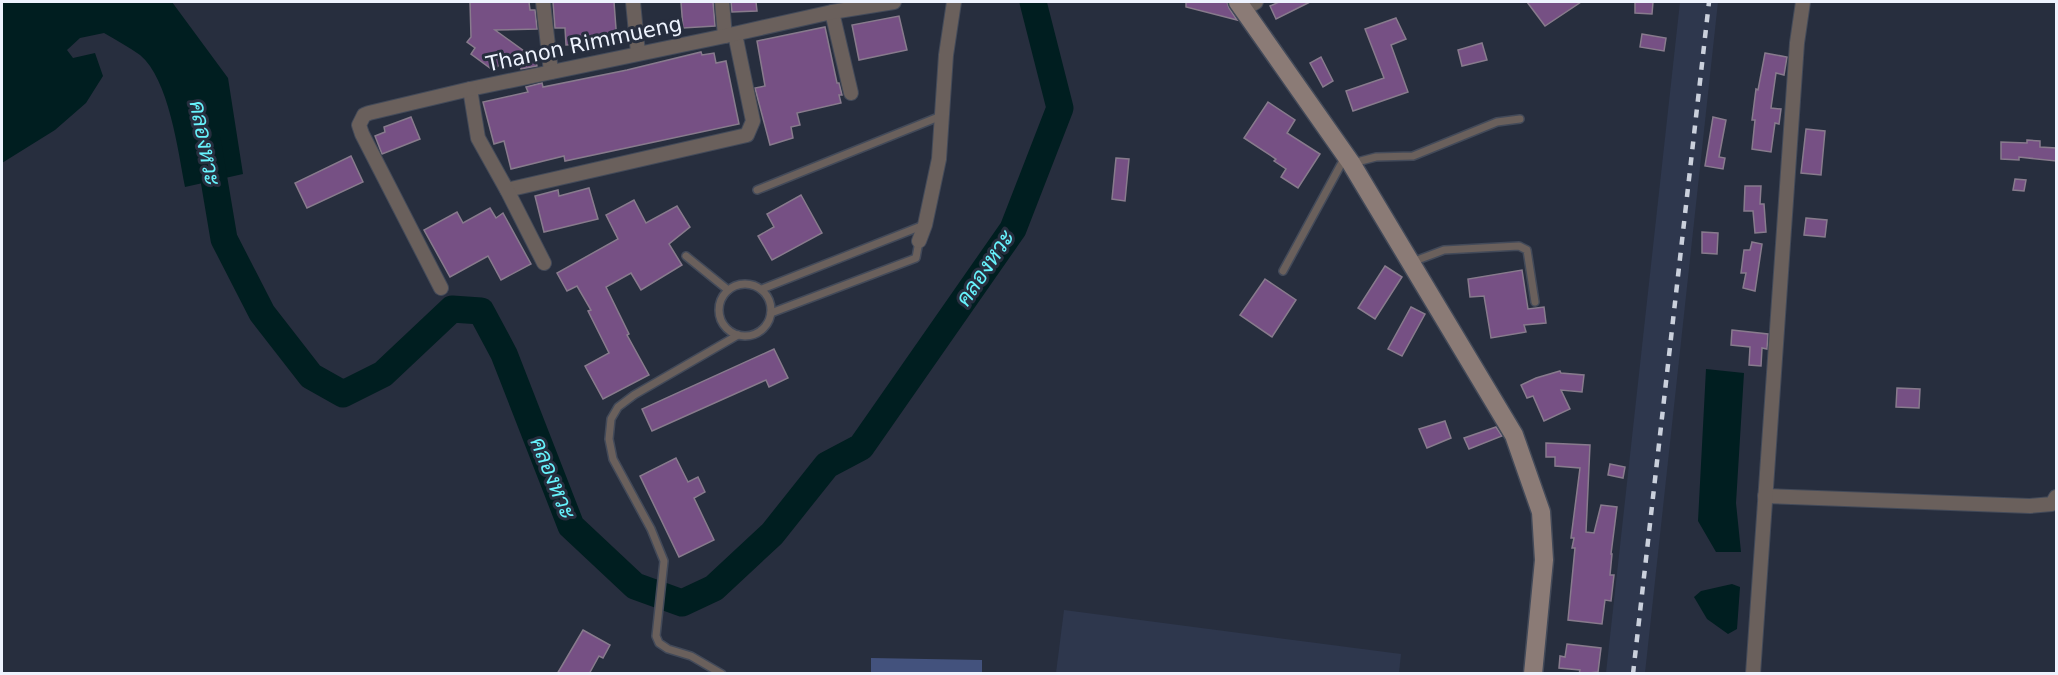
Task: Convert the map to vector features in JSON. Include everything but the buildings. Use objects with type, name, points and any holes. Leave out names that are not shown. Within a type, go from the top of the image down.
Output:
[{"type":"street","points":[[543,2],[551,72]]},
{"type":"street","points":[[633,2],[638,53]]},
{"type":"street","points":[[507,190],[747,135],[753,121],[723,2]]},
{"type":"street","name":"Thanon Rimmueng","points":[[544,263],[478,138],[470,89],[832,12],[894,2]]},
{"type":"street","points":[[919,241],[926,225],[939,159],[946,55],[954,2]]},
{"type":"street","points":[[1753,674],[1797,43],[1803,2]]},
{"type":"street","points":[[1246,4],[1348,160],[1514,435],[1541,512],[1544,560],[1533,674]]},
{"type":"street","points":[[832,12],[851,93]]},
{"type":"street","points":[[441,288],[359,124],[364,115],[369,113],[470,89]]},
{"type":"street","points":[[1765,496],[2030,506],[2052,504],[2056,497]]},
{"type":"lane","points":[[757,190],[943,116]]},
{"type":"lane","points":[[1283,271],[1348,160],[1413,156],[1497,122],[1520,119]]},
{"type":"lane","points":[[762,290],[926,225]]},
{"type":"lane","points":[[771,314],[916,258],[919,241]]},
{"type":"lane","points":[[1411,262],[1444,250],[1519,246],[1527,250],[1535,303]]},
{"type":"lane","points":[[686,256],[728,290]]},
{"type":"lane","points":[[722,674],[691,656],[668,649],[659,643],[656,636],[664,561],[651,529],[613,459],[609,439],[611,419],[618,407],[634,395],[738,335],[756,334],[769,322],[771,305],[762,290],[745,283],[728,290],[723,296],[719,311],[724,326],[738,335]]},
{"type":"shaded area","points":[[1680,2],[1718,2],[1645,673],[1606,673]]},
{"type":"shaded area","points":[[1064,610],[1401,654],[1399,673],[1056,673]]},
{"type":"shaded area","points":[[871,658],[982,660],[982,673],[871,673]]},
{"type":"water","points":[[2,2],[172,2],[228,78],[243,174],[185,187],[171,116],[158,81],[150,66],[140,55],[104,33],[80,38],[67,50],[73,58],[95,53],[103,76],[86,103],[55,130],[2,163]]},
{"type":"water","points":[[1706,369],[1744,373],[1736,503],[1741,552],[1716,552],[1698,521]]},
{"type":"water","points":[[1732,584],[1740,587],[1737,629],[1728,634],[1707,619],[1694,597],[1701,591]]},
{"type":"waterway","name":"คลองหวะ","points":[[208,144],[224,239],[262,313],[311,376],[343,394],[383,374],[452,309],[481,311],[504,354],[571,526],[635,586],[682,603],[714,588],[772,534],[827,465],[861,447],[1013,229],[1060,108],[1033,2]]},
{"type":"railway","points":[[1633,674],[1709,2]]}]
